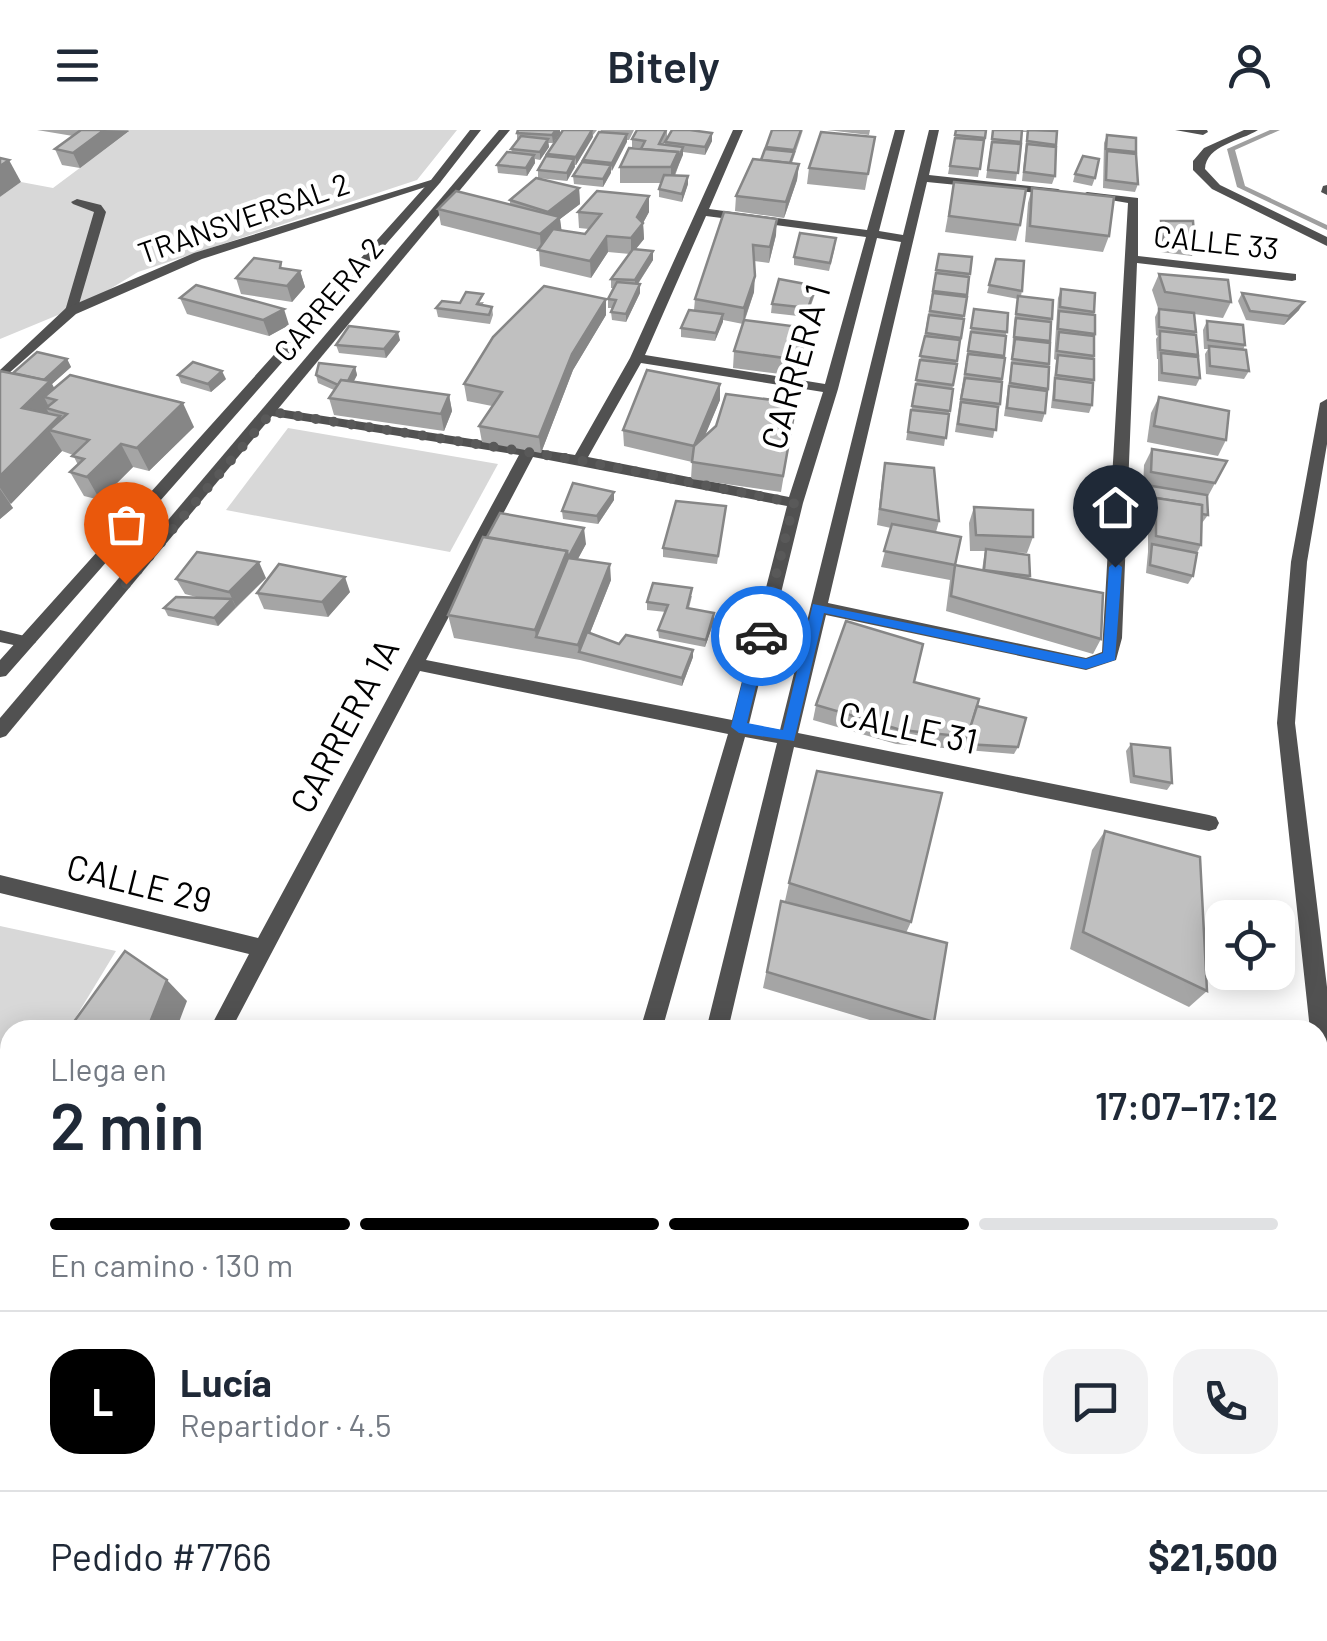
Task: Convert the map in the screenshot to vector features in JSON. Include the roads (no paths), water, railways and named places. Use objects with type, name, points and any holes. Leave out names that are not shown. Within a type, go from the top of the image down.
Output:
[{"type":"street","name":"CARRERA 2","points":[[0,671],[435,182],[476,130]]},
{"type":"street","name":"CARRERA 2","points":[[0,731],[272,412],[505,130]]},
{"type":"street","points":[[578,460],[637,358],[738,130]]},
{"type":"street","name":"CARRERA 1","points":[[653,1020],[739,727],[794,503],[832,389],[900,130]]},
{"type":"street","points":[[718,1020],[926,178],[934,130]]},
{"type":"street","points":[[1180,130],[1203,132]]},
{"type":"street","points":[[1254,130],[1208,150],[1198,161],[1199,170],[1216,187],[1327,242]]},
{"type":"street","points":[[818,607],[1086,664],[1110,656],[1134,259],[1134,200],[926,178]]},
{"type":"street","name":"TRANSVERSAL 2","points":[[70,311],[198,256],[435,182]]},
{"type":"street","points":[[0,376],[70,311],[100,212],[97,207],[77,202]]},
{"type":"street","points":[[704,212],[909,239]]},
{"type":"street","name":"CALLE 33","points":[[1134,259],[1292,277]]},
{"type":"street","points":[[637,358],[832,389]]},
{"type":"street","points":[[1320,1020],[1286,723],[1299,562],[1327,403]]},
{"type":"street","points":[[272,412],[578,460],[794,503]]},
{"type":"street","name":"CARRERA 1A","points":[[225,1020],[528,453]]},
{"type":"street","points":[[0,636],[27,642]]},
{"type":"street","name":"CALLE 31","points":[[416,664],[1210,823]]},
{"type":"street","name":"CALLE 29","points":[[0,884],[262,948]]},
{"type":"waterway","points":[[1276,130],[1231,149],[1241,187],[1327,228]]}]
